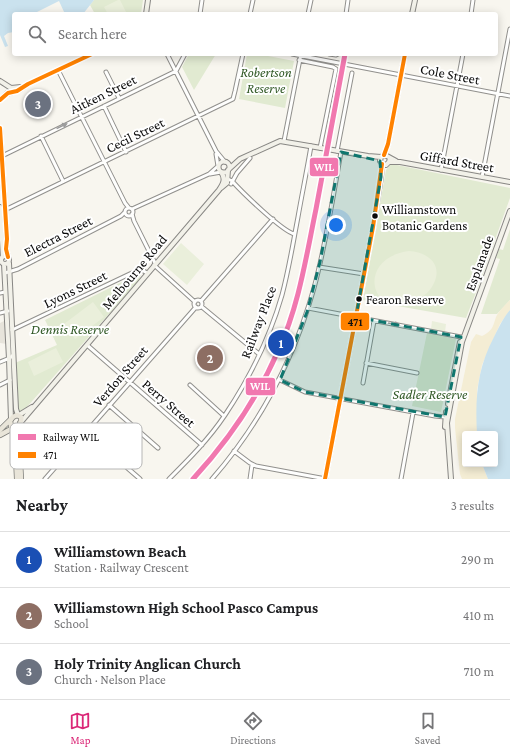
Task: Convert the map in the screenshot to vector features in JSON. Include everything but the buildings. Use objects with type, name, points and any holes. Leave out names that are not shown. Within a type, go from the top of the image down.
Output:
[{"type":"main road","points":[[0,430],[14,416],[19,415],[21,417],[20,422]]},
{"type":"main road","points":[[0,435],[10,430]]},
{"type":"main road","points":[[17,469],[17,479]]},
{"type":"main road","points":[[20,469],[21,479]]},
{"type":"street","points":[[146,12],[148,0]]},
{"type":"street","points":[[200,12],[202,0]]},
{"type":"street","points":[[250,12],[253,0]]},
{"type":"street","points":[[308,12],[311,0]]},
{"type":"street","points":[[346,12],[348,0]]},
{"type":"street","points":[[412,12],[415,0]]},
{"type":"street","points":[[471,12],[473,0]]},
{"type":"street","points":[[482,177],[510,29]]},
{"type":"street","points":[[0,81],[11,88],[15,88],[28,84],[88,56]]},
{"type":"street","points":[[168,56],[216,151],[228,165],[229,182]]},
{"type":"street","points":[[176,71],[184,56]]},
{"type":"street","name":"Cecil Street","points":[[2,208],[9,208],[221,106],[234,97],[243,56]]},
{"type":"street","points":[[218,166],[221,163],[240,159],[272,143],[284,141],[300,56]]},
{"type":"street","name":"Cole Street","points":[[305,56],[510,96]]},
{"type":"street","points":[[234,451],[252,464],[326,479],[405,56]]},
{"type":"street","points":[[441,170],[463,56]]},
{"type":"street","points":[[299,60],[334,67],[336,69],[320,148]]},
{"type":"street","points":[[58,70],[155,264],[195,302],[196,307],[198,308],[202,306]]},
{"type":"street","name":"Aitken Street","points":[[2,156],[176,71]]},
{"type":"street","points":[[106,72],[119,98]]},
{"type":"street","points":[[212,479],[262,411],[280,380],[300,333],[319,267],[352,73]]},
{"type":"street","points":[[1,99],[7,94],[19,90],[28,84]]},
{"type":"street","points":[[7,85],[7,94]]},
{"type":"street","points":[[104,106],[126,152]]},
{"type":"street","points":[[0,128],[2,156],[3,260],[7,272],[11,311],[16,409],[19,415]]},
{"type":"street","points":[[41,136],[63,181]]},
{"type":"street","name":"Giffard Street","points":[[284,141],[510,182]]},
{"type":"street","name":"Railway Place","points":[[169,479],[202,445],[224,416],[238,394],[259,354],[273,322],[281,296],[311,146]]},
{"type":"street","points":[[216,151],[218,166],[229,182],[290,233],[294,234]]},
{"type":"street","name":"Melbourne Road","points":[[20,422],[219,190],[237,174],[250,158]]},
{"type":"street","points":[[221,172],[226,172],[240,159]]},
{"type":"street","name":"Electra Street","points":[[209,174],[218,166]]},
{"type":"street","name":"Electra Street","points":[[7,272],[18,269],[138,207],[209,174],[221,172]]},
{"type":"street","name":"Esplanade","points":[[451,479],[446,418],[462,337],[488,272],[510,210]]},
{"type":"street","points":[[195,302],[198,300],[201,301],[273,219]]},
{"type":"street","points":[[3,260],[10,260],[5,292],[12,413],[11,419]]},
{"type":"street","points":[[319,267],[364,274]]},
{"type":"street","name":"Lyons Street","points":[[12,330],[136,271],[142,270],[147,273]]},
{"type":"street","points":[[0,293],[5,292]]},
{"type":"street","points":[[201,301],[202,306],[259,354]]},
{"type":"street","name":"Verdon Street","points":[[94,423],[196,307]]},
{"type":"street","points":[[308,308],[462,337]]},
{"type":"street","points":[[0,313],[11,311]]},
{"type":"street","points":[[363,383],[374,321]]},
{"type":"street","name":"Perry Street","points":[[87,345],[202,445]]},
{"type":"street","points":[[0,362],[9,359],[13,355]]},
{"type":"street","points":[[366,363],[417,373]]},
{"type":"street","points":[[0,385],[10,380]]},
{"type":"street","points":[[280,380],[303,391],[413,413],[446,418]]},
{"type":"street","points":[[190,385],[224,416]]},
{"type":"street","name":"Melbourne Road","points":[[19,415],[35,404]]},
{"type":"street","points":[[109,405],[130,423]]},
{"type":"street","points":[[401,479],[413,413]]},
{"type":"street","points":[[142,434],[158,448]]},
{"type":"street","points":[[250,479],[252,464]]},
{"type":"street","name":"Verdon Street","points":[[45,479],[54,469]]},
{"type":"street","points":[[129,469],[140,479]]},
{"type":"highlighted area","points":[[341,152],[380,161],[381,177],[356,317],[461,337],[445,417],[305,392],[280,380],[307,312],[320,262]]},
{"type":"green space","points":[[94,0],[143,0],[141,12],[94,12],[90,5]]},
{"type":"green space","points":[[120,0],[126,12],[107,12],[104,7]]},
{"type":"green space","points":[[188,56],[215,56],[194,90],[182,67]]},
{"type":"green space","name":"Robertson Reserve","points":[[247,56],[268,56],[294,61],[285,108],[239,99]]},
{"type":"green space","points":[[390,165],[397,165],[510,188],[510,198],[466,318],[363,300],[386,170]]},
{"type":"green space","points":[[510,229],[510,300],[497,314],[481,314],[500,259],[496,258],[499,249],[503,250]]},
{"type":"green space","points":[[181,243],[204,264],[187,285],[163,264]]},
{"type":"green space","points":[[409,251],[422,254],[432,261],[437,271],[436,278],[427,293],[415,301],[400,305],[387,303],[379,296],[375,286],[375,275],[381,265],[392,256]]},
{"type":"green space","name":"Dennis Reserve","points":[[140,273],[139,280],[26,408],[19,412],[15,363],[57,345],[45,320]]},
{"type":"green space","points":[[93,302],[104,317],[75,339],[64,324]]},
{"type":"green space","points":[[432,321],[446,324],[445,332],[431,329]]},
{"type":"green space","name":"Sadler Reserve","points":[[427,333],[456,339],[441,412],[412,406]]},
{"type":"green space","points":[[56,348],[63,362],[34,376],[28,362]]},
{"type":"sand","points":[[510,300],[510,310],[500,324],[482,365],[477,390],[477,431],[462,431],[462,467],[483,467],[488,479],[462,479],[460,474],[455,419],[471,342],[476,334],[482,336],[490,331],[499,312]]},
{"type":"shaded area","points":[[6,320],[7,344],[0,343],[0,323]]},
{"type":"water","points":[[0,0],[94,0],[85,12],[64,12],[59,1],[37,12],[12,12],[12,32],[4,36],[8,46],[5,47],[0,35]]},
{"type":"water","points":[[510,310],[510,479],[488,479],[483,467],[498,467],[498,431],[477,431],[476,408],[478,384],[488,349],[505,316]]},
{"type":"rail line","name":"WIL","points":[[193,479],[206,465],[241,419],[270,369],[285,334],[297,299],[305,263],[345,56]]},
{"type":"transit line","name":"471","points":[[0,100],[8,93],[17,91],[28,84],[88,56]]},
{"type":"transit line","name":"471","points":[[384,155],[388,144],[405,56]]},
{"type":"transit line","name":"471","points":[[0,128],[7,239],[6,249],[8,257]]},
{"type":"transit line","name":"471","points":[[325,479],[373,227],[382,164]]},
{"type":"place","name":"Holy Trinity Anglican Church","points":[[38,104]]},
{"type":"place","name":"Williamstown Botanic Gardens","points":[[375,216]]},
{"type":"place","name":"Fearon Reserve","points":[[359,299]]},
{"type":"place","name":"Williamstown Beach","points":[[281,343]]},
{"type":"place","name":"Williamstown High School Pasco Campus","points":[[210,358]]}]
